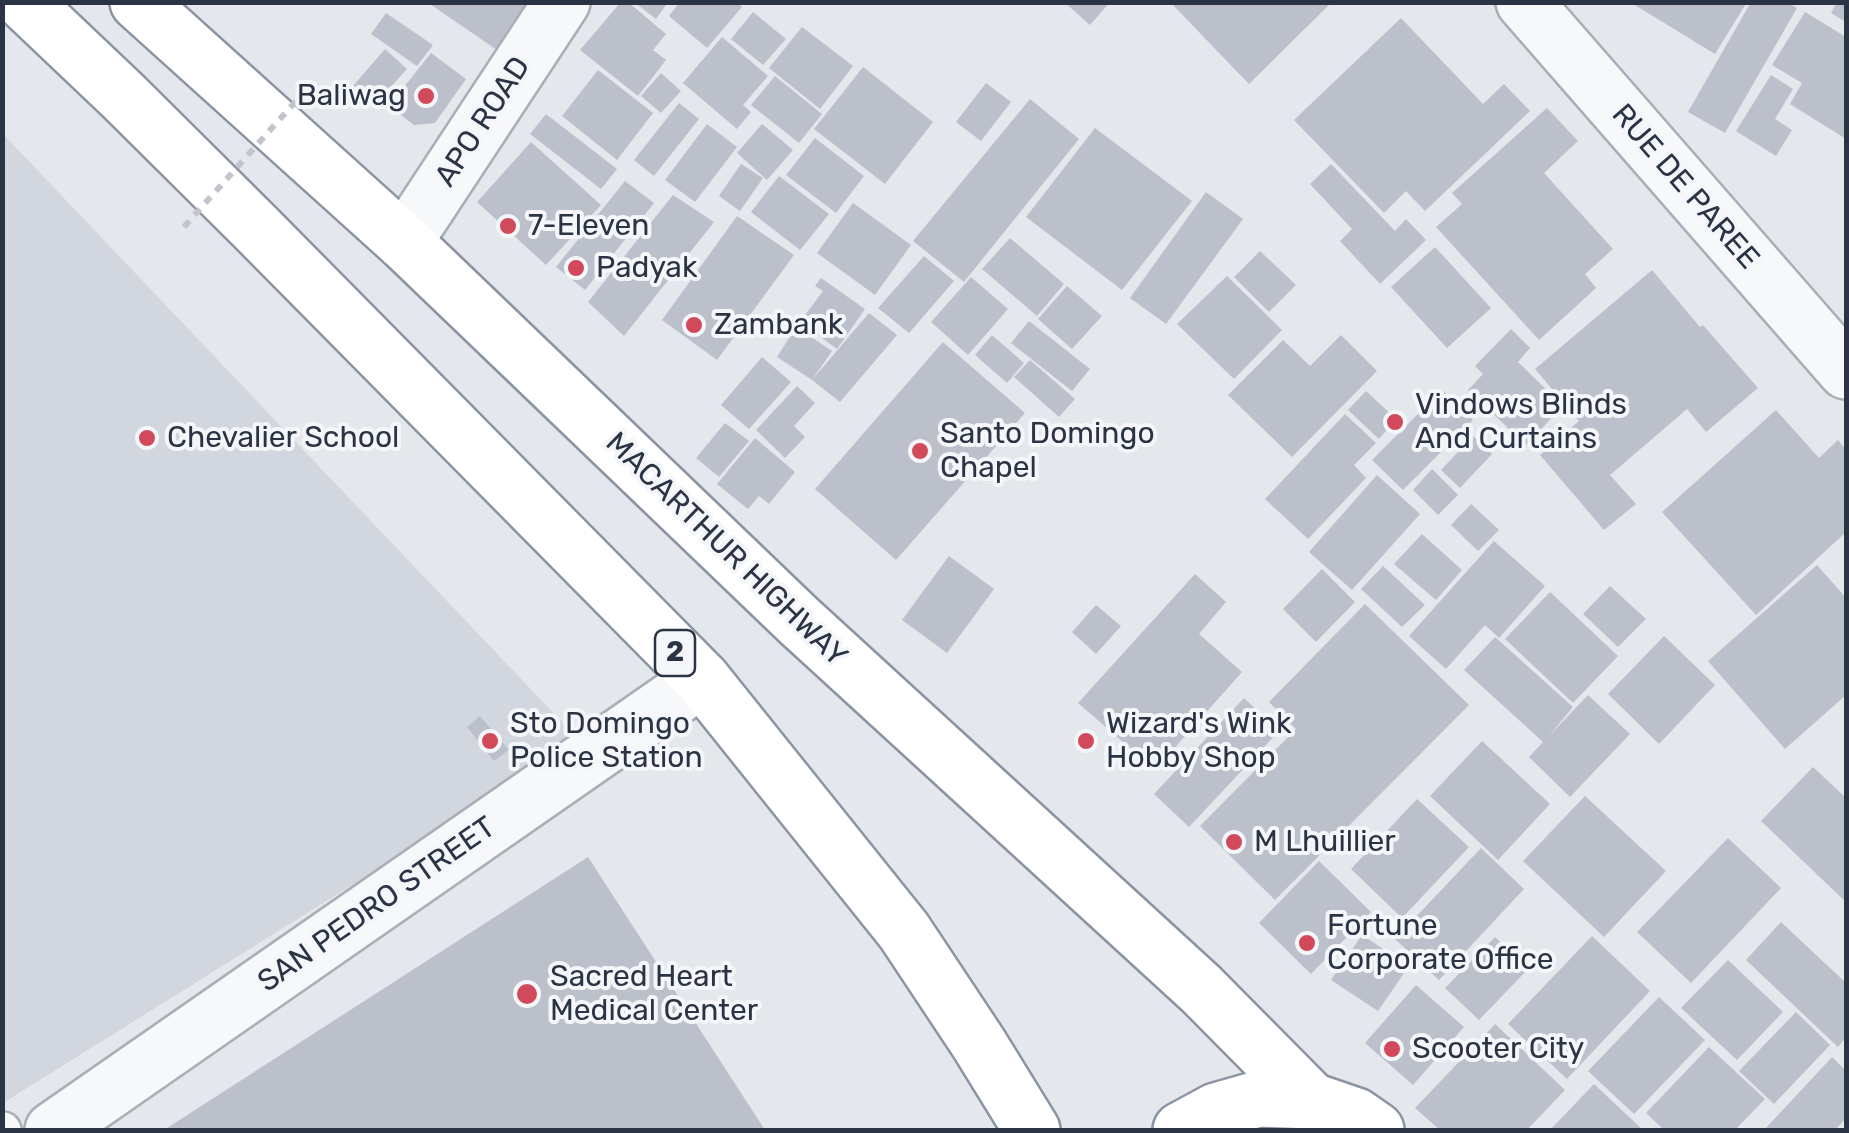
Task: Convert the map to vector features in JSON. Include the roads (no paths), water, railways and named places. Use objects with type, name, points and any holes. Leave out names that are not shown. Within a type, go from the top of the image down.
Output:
[{"type":"highway","name":"2","points":[[24,2],[256,227],[702,680],[904,931],[1032,1130]]},
{"type":"highway","name":"MACARTHUR HIGHWAY","points":[[138,2],[404,242],[798,620],[1201,989],[1312,1101]]},
{"type":"highway","points":[[1181,1130],[1216,1111],[1258,1099],[1312,1101],[1356,1116],[1376,1130]]},
{"type":"street","name":"APO ROAD","points":[[404,242],[562,2]]},
{"type":"street","name":"RUE DE PAREE","points":[[1524,2],[1846,371]]},
{"type":"street","name":"SAN PEDRO STREET","points":[[52,1130],[702,680]]},
{"type":"place","name":"Baliwag","points":[[426,96]]},
{"type":"place","name":"7-Eleven","points":[[508,226]]},
{"type":"place","name":"Padyak","points":[[576,268]]},
{"type":"place","name":"Zambank","points":[[694,325]]},
{"type":"place","name":"Vindows Blinds And Curtains","points":[[1395,422]]},
{"type":"place","name":"Chevalier School","points":[[147,438]]},
{"type":"place","name":"Santo Domingo Chapel","points":[[920,451]]},
{"type":"place","name":"Sto Domingo Police Station","points":[[490,741]]},
{"type":"place","name":"Wizard's Wink Hobby Shop","points":[[1086,741]]},
{"type":"place","name":"M Lhuillier","points":[[1234,842]]},
{"type":"place","name":"Fortune Corporate Office","points":[[1307,943]]},
{"type":"place","name":"Sacred Heart Medical Center","points":[[527,994]]},
{"type":"place","name":"Scooter City","points":[[1392,1049]]}]
